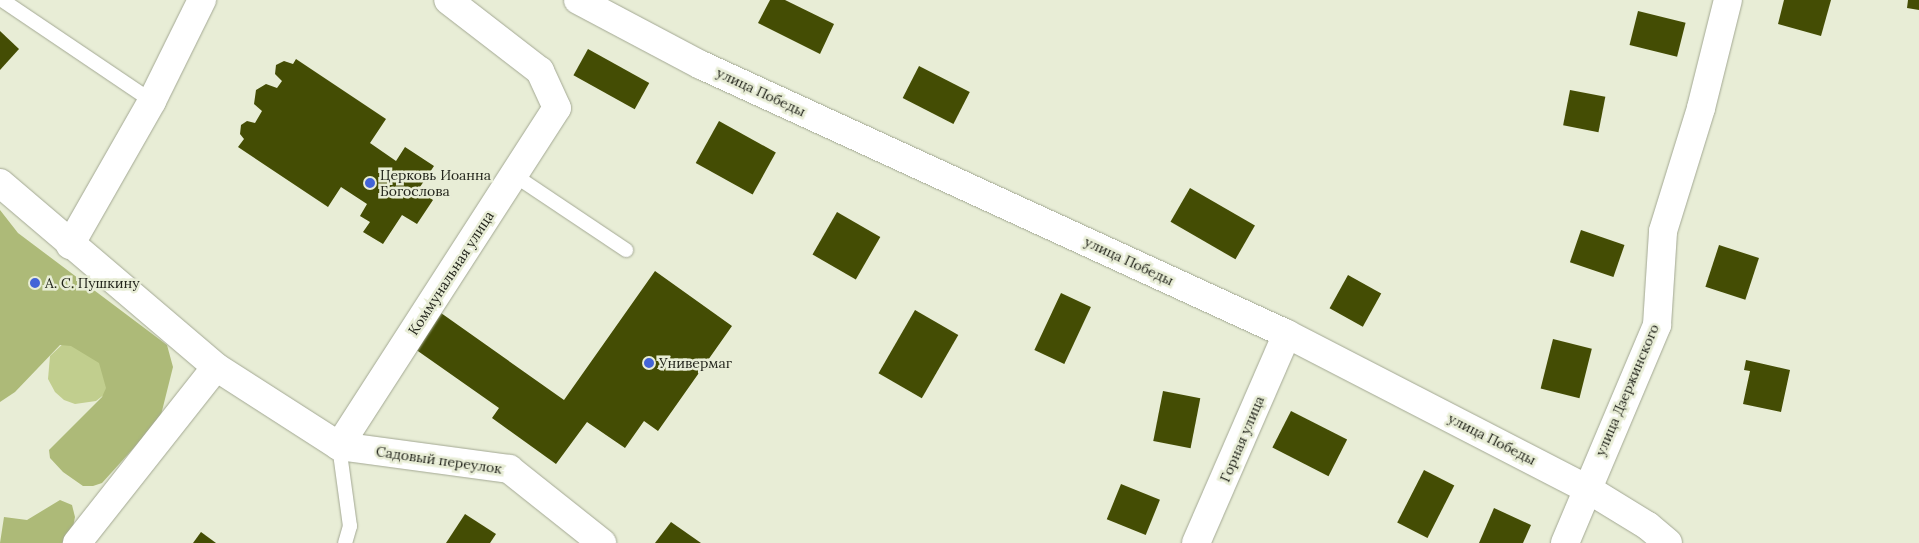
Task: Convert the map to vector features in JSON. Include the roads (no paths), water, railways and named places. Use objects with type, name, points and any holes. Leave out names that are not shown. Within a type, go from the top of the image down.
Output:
[{"type":"street","points":[[70,245],[152,100],[202,0]]},
{"type":"street","name":"Коммунальная улица","points":[[339,446],[557,108],[540,71],[448,0]]},
{"type":"street","name":"улица Победы","points":[[578,0],[702,65],[1287,334],[1586,488],[1648,526],[1668,543]]},
{"type":"street","name":"улица Дзержинского","points":[[1564,543],[1657,325],[1663,230],[1700,108],[1728,0]]},
{"type":"street","points":[[0,183],[70,245],[216,367],[339,446]]},
{"type":"street","name":"Горная улица","points":[[1196,543],[1287,334]]},
{"type":"street","points":[[77,543],[216,367]]},
{"type":"street","name":"Садовый переулок","points":[[339,446],[509,469],[602,543]]},
{"type":"lane","points":[[2,0],[152,100]]},
{"type":"lane","points":[[514,175],[626,250]]},
{"type":"lane","points":[[339,446],[350,526],[344,543]]},
{"type":"place","name":"Церковь Иоанна Богослова","points":[[370,183]]},
{"type":"place","name":"А. С. Пушкину","points":[[35,283]]},
{"type":"place","name":"Универмаг","points":[[649,363]]}]
